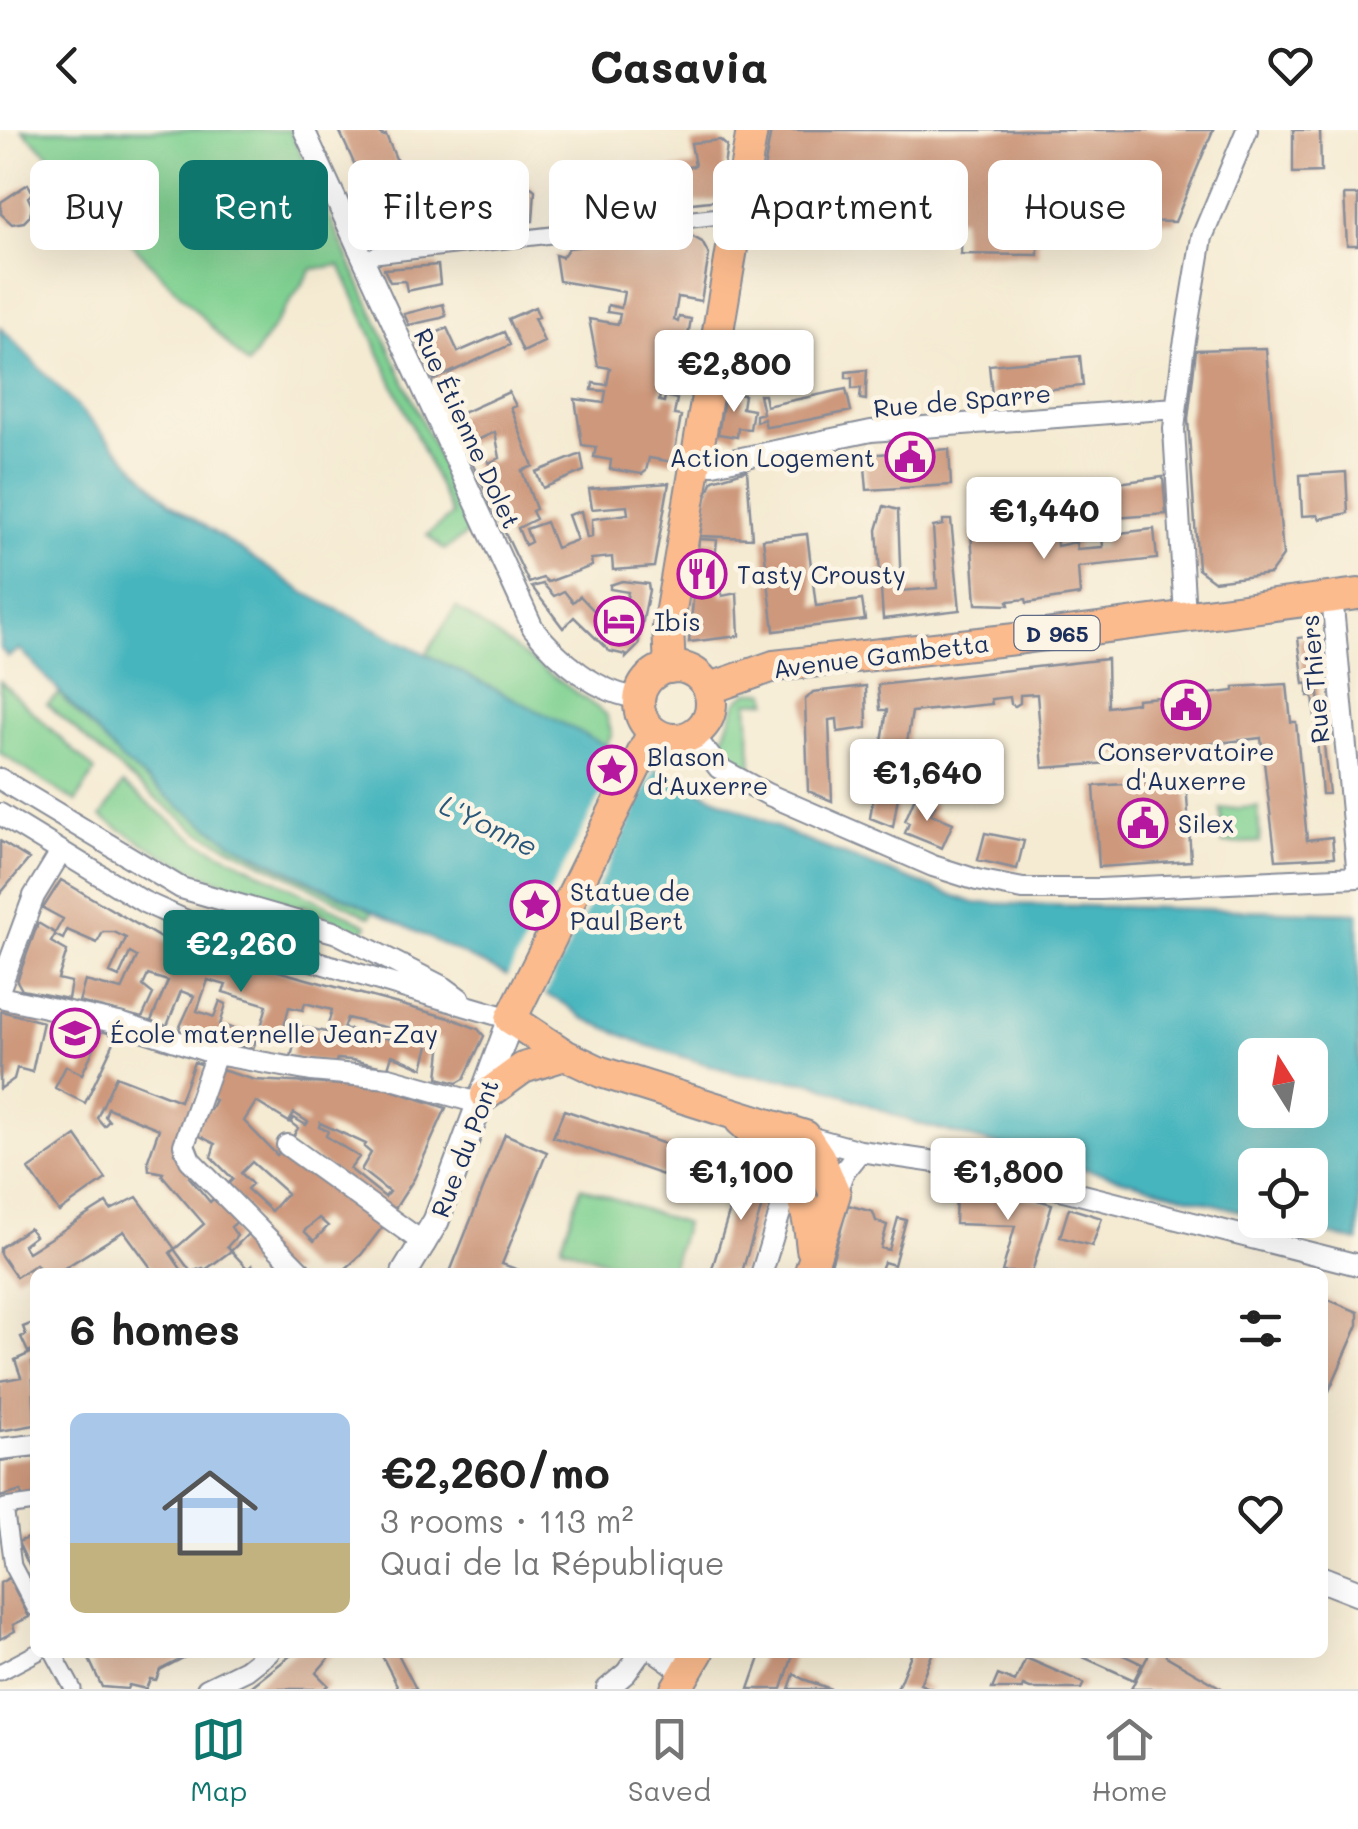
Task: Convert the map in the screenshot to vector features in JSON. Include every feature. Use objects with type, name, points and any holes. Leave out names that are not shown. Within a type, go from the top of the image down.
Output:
[{"type":"main road","points":[[747,160],[752,130]]},
{"type":"main road","points":[[670,668],[668,627],[731,250]]},
{"type":"main road","name":"Avenue Gambetta","points":[[708,689],[774,666],[1351,595]]},
{"type":"main road","points":[[670,668],[696,674],[708,689],[711,710],[693,735],[673,739],[653,732],[642,716],[640,698],[650,678],[670,668]]},
{"type":"main road","points":[[653,732],[517,1006],[565,1056],[602,1072],[805,1136],[835,1194],[812,1267]]},
{"type":"main road","points":[[484,1099],[523,1068],[565,1056]]},
{"type":"main road","points":[[736,1116],[792,1173],[808,1213],[812,1267]]},
{"type":"street","name":"Rue Étienne Dolet","points":[[304,130],[533,628],[554,654],[599,684],[624,696],[640,698]]},
{"type":"street","points":[[1185,615],[1176,408],[1202,236],[1247,130]]},
{"type":"street","points":[[375,255],[713,217]]},
{"type":"street","name":"Rue de Sparre","points":[[694,463],[713,464],[871,431],[1176,408]]},
{"type":"street","name":"Rue Thiers","points":[[1351,595],[1358,877]]},
{"type":"street","points":[[693,735],[724,772],[793,807],[976,880],[1023,889],[1100,889],[1358,877]]},
{"type":"street","points":[[0,779],[181,888],[337,934],[445,988],[470,1006]]},
{"type":"street","points":[[0,814],[144,902],[202,928],[470,1006],[517,1006]]},
{"type":"street","points":[[0,988],[34,896],[61,852]]},
{"type":"street","points":[[0,997],[124,1024],[216,1054],[311,1071],[389,1078],[484,1099]]},
{"type":"street","name":"Rue du Pont","points":[[408,1268],[425,1244],[517,1006]]},
{"type":"street","points":[[216,1054],[184,1145],[190,1160],[297,1268]]},
{"type":"street","points":[[805,1136],[860,1150],[978,1168],[1358,1266]]},
{"type":"street","points":[[287,1146],[425,1244]]},
{"type":"street","points":[[835,1194],[844,1172],[860,1150]]},
{"type":"street","points":[[763,1268],[792,1173]]},
{"type":"street","points":[[0,1449],[30,1446]]},
{"type":"street","points":[[30,1504],[5,1507],[7,1568],[30,1601]]},
{"type":"street","points":[[1328,1581],[1358,1593]]},
{"type":"street","points":[[0,1672],[30,1656]]},
{"type":"street","points":[[56,1658],[72,1689]]},
{"type":"street","points":[[207,1689],[261,1658]]},
{"type":"street","points":[[608,1689],[637,1658]]},
{"type":"street","points":[[664,1658],[689,1676]]},
{"type":"green space","points":[[22,130],[290,130],[304,160],[179,160],[179,250],[328,250],[328,214],[472,531],[444,550],[427,535],[452,515],[340,265],[312,269],[248,365],[138,250],[159,250],[159,160],[55,160]]},
{"type":"green space","points":[[456,607],[606,714],[612,735],[605,745],[426,654]]},
{"type":"green space","points":[[0,681],[95,771],[76,802],[0,753]]},
{"type":"green space","points":[[748,692],[767,692],[768,701],[748,702],[752,770],[727,757],[721,744],[737,701]]},
{"type":"green space","points":[[59,694],[139,772],[204,824],[263,859],[373,911],[370,917],[198,831],[125,774],[47,704]]},
{"type":"green space","points":[[123,784],[197,841],[367,925],[362,933],[303,905],[298,915],[248,900],[243,889],[186,867],[153,849],[101,817]]},
{"type":"green space","points":[[1258,807],[1260,842],[1223,844],[1221,809]]},
{"type":"green space","points":[[581,1187],[685,1224],[671,1268],[624,1268],[561,1246]]},
{"type":"water","name":"L'Yonne","points":[[0,327],[170,503],[307,594],[605,745],[804,840],[974,903],[1358,913],[1358,1242],[1328,1234],[1328,1148],[1238,1148],[1238,1210],[912,1122],[814,1083],[739,1074],[646,1045],[583,1018],[565,1004],[231,842],[122,760],[20,649],[8,657],[0,648]]},
{"type":"pier","points":[[622,753],[655,769],[581,922],[584,932],[574,935],[544,997],[506,979],[537,918],[524,908],[525,902],[530,897],[545,903]]},
{"type":"building","points":[[339,130],[379,130],[382,136],[386,135],[396,160],[353,160]]},
{"type":"building","points":[[771,130],[1213,130],[1175,222],[1162,222],[1162,160],[988,160],[988,250],[1038,250],[1038,255],[961,254],[961,250],[968,250],[968,160],[766,160]]},
{"type":"building","points":[[1293,130],[1320,130],[1321,172],[1293,173]]},
{"type":"building","points":[[720,140],[727,146],[725,160],[713,160],[713,201],[693,203],[695,166],[691,143]]},
{"type":"building","points":[[28,184],[30,216],[24,222],[12,224],[1,214],[1,202]]},
{"type":"building","points":[[529,185],[535,190],[533,221],[529,221]]},
{"type":"building","points":[[1344,195],[1358,195],[1358,245],[1347,245]]},
{"type":"building","points":[[693,237],[702,242],[709,255],[701,301],[678,297],[674,320],[691,319],[688,336],[695,337],[687,382],[663,378],[659,401],[664,402],[665,396],[677,399],[674,415],[681,416],[673,462],[649,458],[642,474],[610,469],[611,460],[594,457],[596,447],[582,445],[575,399],[604,403],[606,391],[592,390],[593,383],[607,385],[610,368],[598,366],[589,319],[618,324],[620,314],[607,312],[608,305],[621,308],[624,292],[559,281],[555,255],[562,257],[567,250],[693,250]]},
{"type":"building","points":[[438,265],[440,284],[407,291],[405,281],[390,282],[384,269]]},
{"type":"building","points":[[443,304],[446,316],[441,318],[409,325],[404,314]]},
{"type":"building","points":[[535,307],[539,317],[534,318],[544,342],[523,352],[508,319]]},
{"type":"building","points":[[447,328],[458,352],[504,332],[510,345],[434,380],[417,342]]},
{"type":"building","points":[[1266,348],[1283,556],[1270,574],[1214,581],[1198,569],[1188,419],[1196,350]]},
{"type":"building","points":[[1080,356],[1083,386],[992,395],[989,365]]},
{"type":"building","points":[[867,370],[866,400],[860,399],[861,388],[852,389],[852,378],[846,378],[846,372]]},
{"type":"building","points":[[846,389],[851,411],[766,427],[764,419],[756,422],[756,415],[763,413],[759,395],[764,395],[766,406]]},
{"type":"building","points":[[509,392],[516,406],[511,408],[533,466],[522,471],[536,509],[532,511],[536,519],[518,528],[525,545],[531,542],[526,529],[546,522],[556,548],[577,540],[568,515],[581,511],[587,538],[592,537],[592,519],[628,514],[627,506],[592,509],[589,489],[669,483],[654,567],[613,570],[612,557],[591,559],[592,566],[548,582],[543,578],[529,583],[471,461],[485,455],[489,463],[500,458],[495,432],[464,446],[451,418]]},
{"type":"building","points":[[725,392],[744,395],[742,408],[753,410],[750,429],[738,428],[737,437],[718,434]]},
{"type":"building","points":[[949,449],[951,485],[867,490],[864,455]]},
{"type":"building","points":[[581,454],[584,471],[543,488],[536,472]]},
{"type":"building","points":[[747,470],[752,538],[700,536],[705,499],[713,480]]},
{"type":"building","points":[[1346,472],[1348,513],[1320,519],[1318,515],[1302,516],[1300,475]]},
{"type":"building","points":[[1163,477],[1166,514],[1075,521],[1073,489]]},
{"type":"building","points":[[884,506],[898,510],[901,591],[937,588],[933,527],[951,520],[960,610],[883,619],[877,530]]},
{"type":"building","points":[[1055,523],[1057,546],[1076,542],[1077,549],[1103,547],[1102,535],[1154,529],[1157,559],[1078,567],[1080,595],[1027,603],[1026,599],[1008,601],[1009,605],[976,604],[971,532]]},
{"type":"building","points":[[807,534],[816,606],[862,600],[865,620],[774,631],[763,539]]},
{"type":"building","points":[[699,539],[717,540],[713,577],[721,577],[722,596],[737,593],[739,636],[689,642]]},
{"type":"building","name":"Ibis","points":[[622,581],[648,584],[649,590],[638,646],[626,658],[609,651],[574,617],[563,628],[532,587],[543,584],[554,596],[564,591],[573,602],[580,596],[600,617],[612,611],[624,616],[628,592],[610,589],[610,585]]},
{"type":"building","points":[[1314,636],[1318,682],[1304,684],[1298,638]]},
{"type":"building","points":[[1107,659],[1108,707],[1137,703],[1137,699],[1161,700],[1234,691],[1234,687],[1287,684],[1291,722],[1296,722],[1307,840],[1332,837],[1334,857],[1276,860],[1261,738],[1109,756],[1109,763],[1043,768],[1037,694],[1020,695],[1020,703],[1015,706],[1010,697],[991,699],[992,704],[912,712],[893,827],[870,818],[887,710],[880,710],[878,685]]},
{"type":"building","points":[[1318,684],[1329,794],[1322,794],[1313,695],[1308,696],[1308,685]]},
{"type":"building","points":[[866,686],[867,728],[838,732],[837,719],[829,720],[832,801],[808,791],[805,700],[813,692]]},
{"type":"building","name":"Silex","points":[[1186,780],[1191,861],[1099,867],[1094,786]]},
{"type":"building","points":[[915,797],[935,805],[931,814],[953,823],[942,848],[905,833],[909,823],[905,821]]},
{"type":"building","points":[[985,833],[1024,841],[1017,869],[978,860]]},
{"type":"building","points":[[0,841],[29,859],[0,894]]},
{"type":"building","points":[[61,880],[164,940],[453,1019],[478,1029],[484,1036],[464,1079],[457,1083],[438,1078],[442,1040],[431,1038],[423,1068],[392,1055],[388,1068],[352,1060],[337,1059],[335,1064],[291,1057],[299,1026],[326,1032],[332,1010],[305,1003],[303,1010],[289,1007],[282,1035],[261,1027],[267,1005],[223,992],[226,985],[208,980],[197,1011],[214,1017],[220,1001],[226,1004],[220,1025],[258,1034],[253,1049],[179,1029],[194,996],[181,991],[167,1026],[151,1021],[168,981],[148,975],[143,986],[153,994],[142,1018],[79,1002],[85,981],[122,990],[137,957],[130,953],[119,977],[110,973],[126,938],[114,932],[103,932],[97,943],[67,930],[63,939],[55,935],[51,942],[67,951],[58,979],[71,982],[68,999],[22,990],[17,981],[38,923],[55,933],[63,919],[43,908]],"holes":[[[347,1018],[392,1029],[390,1039],[343,1028]]]},
{"type":"building","points":[[1,1011],[43,1022],[32,1072],[17,1068],[14,1079],[0,1089]]},
{"type":"building","points":[[102,1031],[117,1036],[85,1103],[55,1088],[66,1066],[82,1074]]},
{"type":"building","points":[[194,1062],[201,1064],[204,1071],[174,1153],[194,1172],[189,1177],[210,1202],[218,1195],[240,1219],[231,1227],[237,1236],[227,1247],[231,1251],[208,1268],[188,1268],[174,1249],[170,1253],[180,1268],[151,1268],[124,1231],[64,1268],[39,1268],[36,1264],[16,1277],[0,1248],[29,1228],[35,1236],[23,1245],[28,1252],[106,1203],[111,1210],[137,1197],[175,1249],[204,1224],[163,1173],[149,1170],[148,1160],[159,1129],[108,1108],[105,1116],[109,1121],[104,1126],[97,1118],[116,1076],[180,1101]]},
{"type":"building","points":[[218,1069],[255,1080],[382,1087],[446,1108],[414,1179],[391,1215],[291,1140],[298,1128],[291,1123],[294,1118],[306,1125],[308,1122],[294,1113],[289,1122],[256,1102],[244,1121],[277,1155],[281,1150],[387,1221],[346,1268],[307,1268],[225,1187],[233,1179],[211,1157],[215,1144],[194,1133],[204,1108],[210,1110],[215,1100],[207,1097]],"holes":[[[320,1123],[366,1144],[364,1147],[371,1153],[361,1170],[389,1192],[385,1197],[350,1169],[359,1157],[326,1136],[328,1131],[319,1127]],[[252,1162],[287,1193],[271,1211],[247,1189],[252,1184],[241,1173]],[[319,1218],[328,1226],[314,1241],[304,1231]]]},
{"type":"building","points":[[564,1110],[719,1162],[709,1191],[553,1137]]},
{"type":"building","points":[[505,1134],[547,1152],[502,1264],[513,1268],[452,1268]]},
{"type":"building","points":[[76,1136],[106,1179],[59,1212],[29,1169]]},
{"type":"building","points":[[742,1170],[770,1179],[743,1268],[712,1268]]},
{"type":"building","points":[[956,1193],[1013,1193],[1052,1204],[1033,1268],[1003,1268],[1015,1226],[955,1224]]},
{"type":"building","points":[[848,1205],[873,1212],[876,1221],[887,1225],[881,1248],[889,1250],[898,1218],[906,1220],[894,1265],[884,1262],[882,1268],[830,1268]]},
{"type":"building","points":[[1069,1208],[1102,1218],[1092,1246],[1060,1237]]},
{"type":"building","points":[[252,1230],[291,1268],[252,1265],[247,1268],[231,1251]]},
{"type":"building","points":[[1328,1300],[1358,1312],[1358,1325],[1329,1391]]},
{"type":"building","points":[[30,1324],[28,1352],[21,1337],[26,1335],[23,1327]]},
{"type":"building","points":[[30,1353],[30,1426],[0,1431],[0,1381],[21,1377],[15,1360]]},
{"type":"building","points":[[30,1457],[30,1500],[23,1501],[21,1491],[0,1497],[0,1461]]},
{"type":"building","points":[[30,1537],[30,1568],[18,1542]]},
{"type":"building","points":[[9,1578],[29,1617],[13,1625],[15,1631],[0,1639],[0,1583]]},
{"type":"building","points":[[88,1658],[183,1658],[160,1670],[146,1689],[129,1685],[127,1689],[102,1687]]},
{"type":"building","points":[[287,1658],[329,1658],[316,1673],[328,1685],[324,1689],[248,1689]]},
{"type":"building","points":[[383,1658],[400,1658],[416,1689],[399,1689]]},
{"type":"building","points":[[760,1658],[792,1658],[782,1689],[749,1689]]},
{"type":"building","points":[[910,1658],[931,1658],[920,1684],[932,1689],[897,1689]]},
{"type":"building","points":[[1026,1658],[1084,1683],[1081,1689],[992,1689],[998,1675],[1015,1682]]},
{"type":"building","points":[[1085,1658],[1130,1658],[1142,1664],[1134,1680]]},
{"type":"building","points":[[1147,1658],[1169,1658],[1223,1689],[1131,1689]]},
{"type":"building","points":[[794,1674],[803,1679],[831,1689],[789,1689]]},
{"type":"place","name":"Action Logement","points":[[910,457]]},
{"type":"place","name":"Tasty Crousty","points":[[702,574]]},
{"type":"place","name":"Ibis","points":[[619,621]]},
{"type":"place","name":"Conservatoire d'Auxerre","points":[[1186,705]]},
{"type":"place","name":"Blason d'Auxerre","points":[[612,770]]},
{"type":"place","name":"Silex","points":[[1143,823]]},
{"type":"place","name":"Statue de Paul Bert","points":[[535,905]]},
{"type":"place","name":"École maternelle Jean-Zay","points":[[75,1033]]}]
